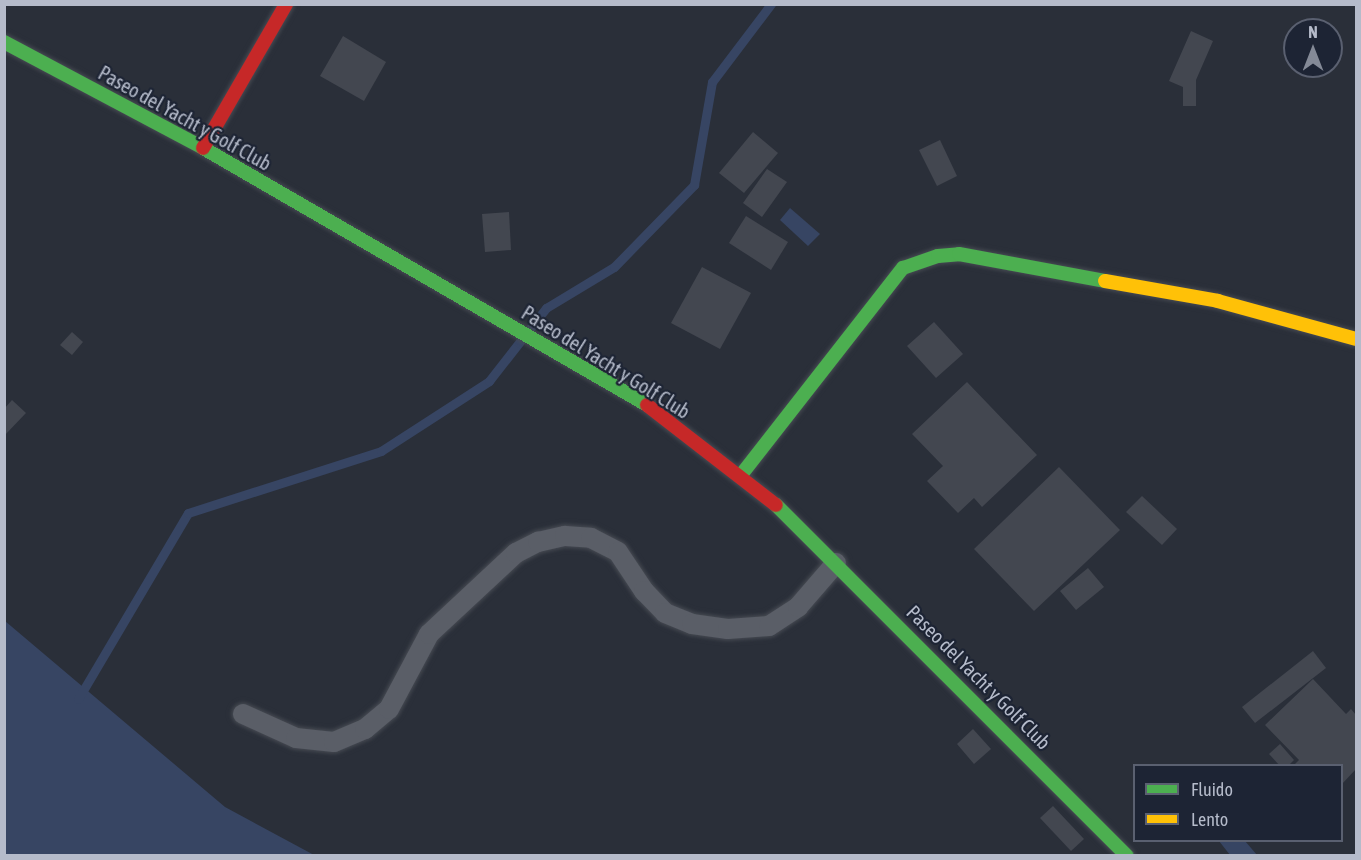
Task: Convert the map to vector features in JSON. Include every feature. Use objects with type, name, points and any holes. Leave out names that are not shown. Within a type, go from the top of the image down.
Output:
[{"type":"main road","points":[[203,148],[286,4]]},
{"type":"main road","name":"Paseo del Yacht y Golf Club","points":[[4,42],[203,148],[649,406],[741,475],[836,563],[1127,855]]},
{"type":"main road","points":[[741,475],[895,276],[903,268],[938,256],[959,254],[1218,301],[1356,339]]},
{"type":"lane","points":[[243,714],[296,738],[334,742],[365,729],[389,709],[429,634],[516,553],[538,542],[566,536],[591,538],[618,552],[644,591],[665,613],[692,624],[728,629],[769,626],[798,607],[836,563]]},
{"type":"water","points":[[790,208],[820,234],[808,246],[780,220]]},
{"type":"water","points":[[5,621],[225,807],[314,855],[5,855]]},
{"type":"water","points":[[1220,842],[1246,842],[1257,855],[1230,855]]},
{"type":"building","points":[[1191,31],[1213,41],[1196,80],[1196,106],[1183,106],[1183,87],[1169,81]]},
{"type":"building","points":[[343,36],[386,62],[364,101],[320,76]]},
{"type":"building","points":[[753,132],[778,153],[744,193],[719,173]]},
{"type":"building","points":[[940,140],[957,176],[937,186],[919,150]]},
{"type":"building","points":[[767,169],[787,182],[762,217],[743,203]]},
{"type":"building","points":[[509,212],[511,250],[485,252],[482,214]]},
{"type":"building","points":[[746,216],[788,242],[771,270],[729,243]]},
{"type":"building","points":[[702,267],[751,293],[720,349],[671,323]]},
{"type":"building","points":[[934,322],[963,354],[936,378],[907,346]]},
{"type":"building","points":[[72,332],[83,342],[72,355],[60,345]]},
{"type":"building","points":[[967,382],[1037,455],[982,507],[974,498],[958,513],[927,481],[943,466],[912,434]]},
{"type":"building","points":[[12,400],[26,413],[4,436],[4,409]]},
{"type":"building","points":[[1059,467],[1120,530],[1034,611],[974,549]]},
{"type":"building","points":[[1142,496],[1177,529],[1162,545],[1126,512]]},
{"type":"building","points":[[1088,568],[1104,587],[1076,610],[1060,591]]},
{"type":"building","points":[[1313,651],[1326,668],[1255,723],[1242,707]]},
{"type":"building","points":[[1313,679],[1346,714],[1351,709],[1356,715],[1356,769],[1343,783],[1343,764],[1295,764],[1299,760],[1265,725]]},
{"type":"building","points":[[973,729],[991,749],[974,764],[957,744]]},
{"type":"building","points":[[1280,744],[1294,760],[1290,764],[1278,764],[1269,754]]},
{"type":"building","points":[[1053,806],[1084,839],[1071,851],[1040,818]]},
{"type":"waterway","points":[[78,699],[188,513],[381,451],[489,381],[546,308],[614,267],[694,185],[712,82],[771,4]]},
{"type":"traffic: fast","points":[[4,42],[203,148],[647,405]]},
{"type":"traffic: fast","points":[[741,475],[903,268],[938,256],[959,254],[1105,281]]},
{"type":"traffic: fast","points":[[776,505],[1127,856]]},
{"type":"traffic: slow","points":[[1105,281],[1218,301],[1356,339]]},
{"type":"traffic: jam","points":[[203,148],[286,4]]},
{"type":"traffic: jam","points":[[647,405],[776,505]]}]
